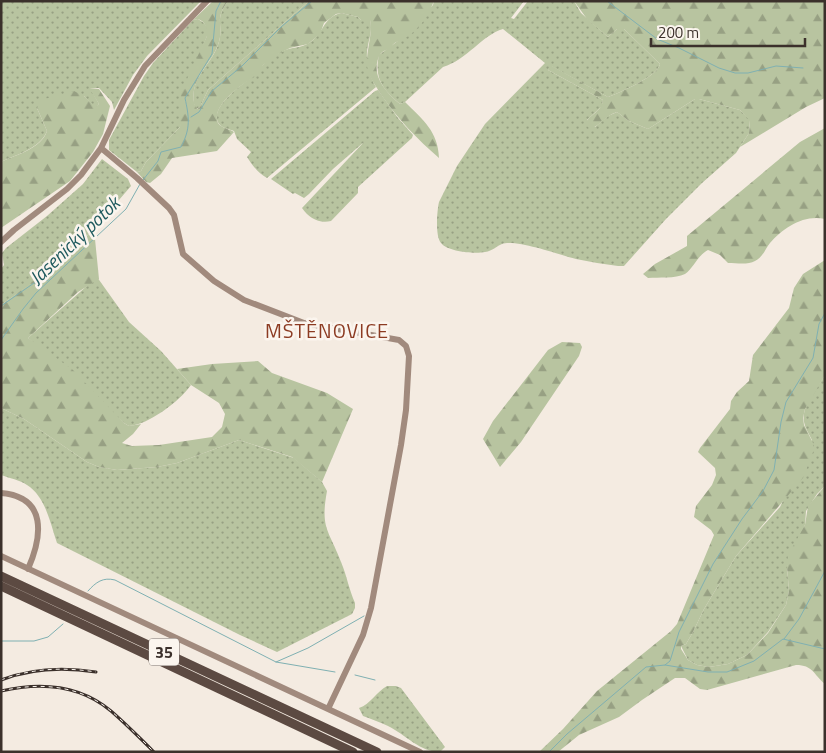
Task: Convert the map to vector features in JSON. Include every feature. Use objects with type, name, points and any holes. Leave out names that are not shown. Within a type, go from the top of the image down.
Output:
[{"type":"highway","name":"35","points":[[1,576],[377,752]]},
{"type":"highway","name":"35","points":[[1,586],[353,752]]},
{"type":"street","points":[[1,242],[67,189],[81,175],[101,148],[124,100],[145,66],[207,1]]},
{"type":"street","points":[[101,148],[146,186],[174,215],[183,254],[214,281],[244,300],[304,323],[400,340],[406,346],[409,356],[406,410],[370,608],[363,635],[328,709]]},
{"type":"street","points":[[1,492],[22,498],[32,508],[37,518],[38,542],[28,569]]},
{"type":"street","points":[[1,556],[420,752]]},
{"type":"green space","points":[[1,1],[201,1],[147,56],[133,75],[114,110],[112,102],[99,88],[90,88],[99,104],[96,108],[84,96],[37,108],[47,131],[44,137],[34,147],[1,162]]},
{"type":"green space","points":[[213,1],[228,1],[220,18],[218,45],[201,73],[194,90],[193,97],[197,109],[200,107],[208,90],[309,1],[434,1],[426,17],[415,31],[395,43],[390,49],[381,53],[377,69],[383,86],[391,96],[400,104],[405,102],[433,133],[439,158],[402,121],[382,96],[371,78],[367,66],[371,31],[370,20],[361,20],[358,17],[341,13],[336,14],[324,23],[320,34],[308,44],[290,48],[263,65],[258,75],[238,88],[224,101],[217,116],[218,123],[234,132],[217,151],[172,158],[161,174],[150,183],[146,182],[137,172],[141,171],[146,162],[180,127],[181,92],[207,36],[206,28],[201,20],[193,20]]},
{"type":"green space","points":[[228,1],[309,1],[208,90],[200,107],[196,109],[193,98],[194,90],[201,73],[218,45],[220,18]]},
{"type":"green space","points":[[434,1],[524,1],[511,18],[514,19],[528,1],[574,1],[581,13],[608,37],[617,29],[624,29],[660,64],[653,74],[630,88],[608,97],[551,66],[548,70],[603,100],[602,106],[587,120],[595,127],[608,116],[617,112],[629,121],[648,129],[695,99],[699,99],[740,110],[750,120],[749,133],[736,153],[666,219],[624,266],[576,259],[538,248],[509,243],[481,253],[462,252],[444,246],[439,240],[437,229],[439,202],[457,166],[485,124],[545,63],[503,29],[488,36],[460,59],[443,67],[405,102],[400,104],[388,93],[381,82],[378,70],[379,55],[399,40],[433,5]]},
{"type":"green space","points":[[574,1],[825,1],[825,98],[806,107],[740,147],[749,133],[750,121],[740,110],[699,99],[695,99],[648,129],[629,121],[617,112],[590,129],[585,124],[598,110],[603,100],[548,70],[550,65],[608,97],[630,88],[653,74],[660,64],[624,29],[617,29],[608,37],[587,19]]},
{"type":"green space","points":[[341,13],[358,17],[361,20],[370,20],[371,28],[367,61],[370,75],[376,87],[267,178],[258,172],[251,163],[247,157],[251,152],[237,139],[234,131],[220,125],[217,119],[221,105],[269,60],[283,51],[309,43],[318,35],[326,22]]},
{"type":"green space","points":[[198,19],[207,27],[207,36],[180,127],[146,162],[141,171],[137,172],[109,150],[109,140],[153,63],[193,20]]},
{"type":"green space","points":[[89,88],[99,89],[110,106],[103,134],[93,152],[70,181],[1,228],[1,162],[34,147],[44,137],[47,131],[37,108],[41,100],[74,91],[84,96],[96,107],[99,104]]},
{"type":"green space","points":[[378,90],[413,135],[412,138],[358,187],[358,193],[331,221],[322,222],[315,219],[302,208],[364,142],[304,198],[295,193],[293,194],[271,179]]},
{"type":"green space","points":[[825,128],[825,219],[802,220],[788,227],[770,243],[760,257],[752,262],[728,263],[720,255],[708,250],[688,272],[681,276],[648,278],[643,274],[655,264],[687,246],[687,236],[800,142]]},
{"type":"green space","points":[[102,159],[128,179],[131,186],[94,229],[49,272],[40,273],[35,281],[1,305],[1,269],[4,265],[2,253],[83,184]]},
{"type":"green space","points":[[94,229],[99,279],[78,292],[28,338],[73,370],[124,423],[129,426],[141,424],[122,443],[132,446],[159,445],[212,437],[222,427],[225,414],[219,403],[191,385],[177,369],[212,364],[258,361],[272,373],[327,393],[353,409],[322,482],[292,457],[239,440],[177,463],[157,467],[117,470],[99,467],[87,462],[24,419],[1,408],[1,305],[34,281],[40,273],[50,272]]},
{"type":"green space","points":[[825,260],[825,375],[805,409],[803,418],[804,425],[814,445],[813,452],[803,478],[736,556],[704,609],[686,644],[681,646],[681,649],[688,660],[697,665],[709,667],[728,664],[747,655],[768,633],[786,605],[789,591],[788,555],[805,525],[808,506],[825,486],[825,684],[809,668],[802,665],[796,665],[707,690],[700,689],[685,678],[675,678],[619,717],[579,735],[558,752],[539,752],[563,729],[597,691],[671,631],[677,624],[714,535],[711,530],[694,517],[696,506],[712,485],[716,475],[715,468],[698,452],[730,409],[731,401],[737,392],[749,381],[753,355],[789,308],[794,288],[803,274]]},
{"type":"green space","points":[[97,277],[129,322],[161,351],[191,385],[163,411],[137,425],[129,426],[124,423],[28,338]]},
{"type":"green space","points":[[562,342],[580,343],[582,347],[579,356],[521,442],[500,467],[483,439],[493,421],[548,350]]},
{"type":"green space","points":[[825,375],[825,486],[817,494],[806,511],[805,525],[787,567],[789,591],[786,605],[768,632],[747,655],[728,664],[709,667],[697,665],[688,660],[681,646],[686,644],[704,609],[736,556],[780,507],[812,440],[806,429],[805,410],[810,398]]},
{"type":"green space","points":[[1,408],[24,419],[87,462],[99,467],[117,470],[157,467],[177,463],[239,440],[294,458],[322,482],[327,491],[325,522],[355,603],[352,614],[277,652],[57,543],[39,496],[24,483],[1,475]]},
{"type":"green space","points":[[387,686],[401,688],[445,747],[440,752],[426,749],[388,726],[363,716],[359,708],[367,704]]},
{"type":"waterway","name":"Jasenický potok","points":[[143,180],[158,161],[161,152],[181,147],[188,122],[185,98],[212,54],[216,11],[221,1]]},
{"type":"waterway","points":[[191,117],[199,112],[212,91],[312,1]]},
{"type":"waterway","points":[[607,1],[657,39],[719,68],[735,73],[748,73],[776,66],[803,68]]},
{"type":"waterway","name":"Jasenický potok","points":[[1,340],[36,293],[126,209],[140,184]]},
{"type":"waterway","points":[[1,306],[34,283],[48,280]]},
{"type":"waterway","points":[[665,665],[670,661],[679,632],[713,564],[742,519],[763,491],[774,470],[786,402],[813,358],[819,324],[825,313]]},
{"type":"waterway","points":[[784,639],[799,619],[825,571]]},
{"type":"waterway","points":[[88,591],[100,581],[107,579],[115,580],[276,662],[335,672]]},
{"type":"waterway","points":[[276,662],[308,648],[364,616]]},
{"type":"waterway","points":[[1,641],[34,641],[48,637],[63,624]]},
{"type":"waterway","points":[[549,752],[567,734],[646,667],[665,665],[708,672],[727,672],[754,661],[783,639],[825,649]]},
{"type":"waterway","points":[[355,675],[375,680]]},
{"type":"railway","points":[[1,680],[36,671],[72,669],[96,672]]},
{"type":"railway","points":[[1,691],[16,688],[45,687],[73,691],[86,696],[99,702],[111,711],[154,752]]},
{"type":"district","name":"MŠTĚNOVICE","points":[[327,330]]}]
